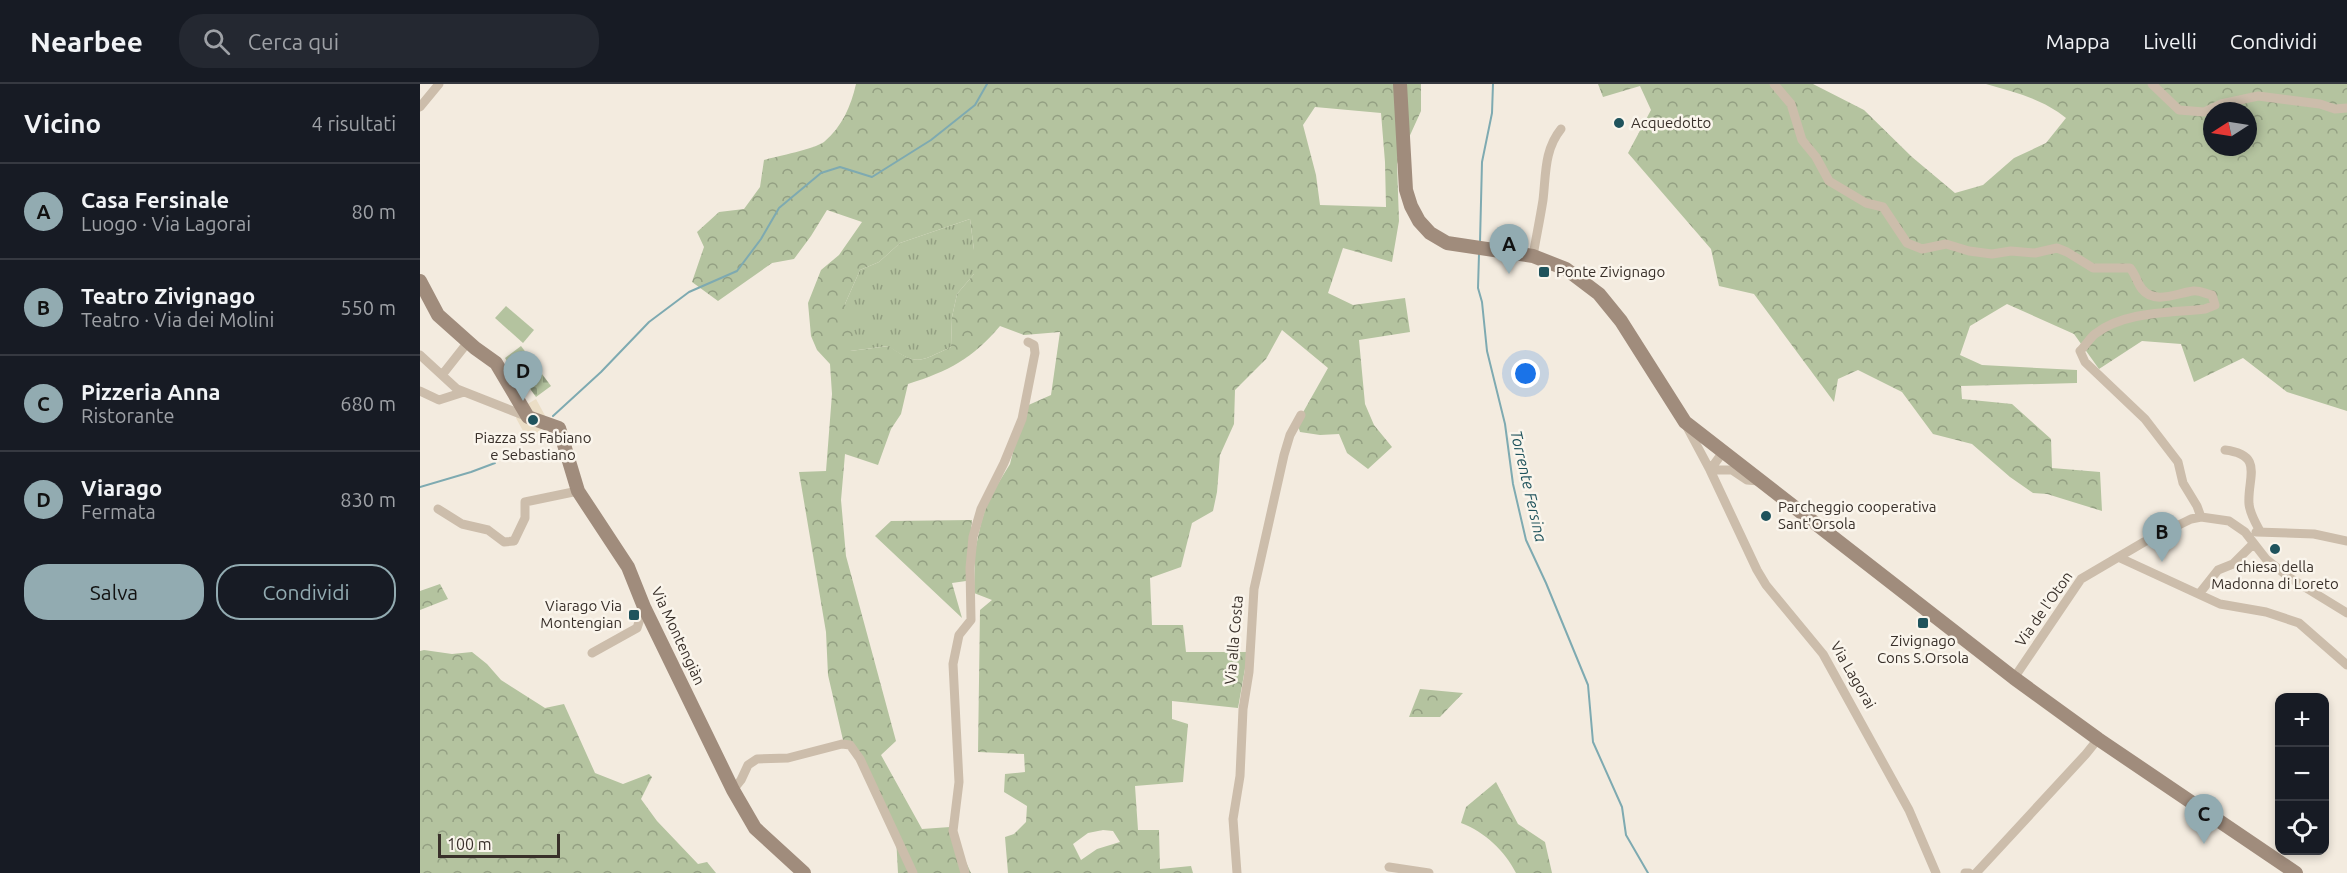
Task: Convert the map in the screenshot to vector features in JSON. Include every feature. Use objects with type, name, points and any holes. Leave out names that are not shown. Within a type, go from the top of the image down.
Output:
[{"type":"main road","name":"Via Lagorai","points":[[1400,84],[1406,190],[1419,221],[1430,233],[1453,245],[1533,256],[1566,269],[1599,294],[1621,321],[1685,422],[2014,678],[2098,739],[2296,873]]},
{"type":"main road","points":[[420,281],[438,315],[496,363],[528,417]]},
{"type":"main road","name":"Via Montengiàn","points":[[528,417],[559,428],[578,491],[628,567],[644,607],[733,790],[754,828],[804,873]]},
{"type":"street","points":[[420,107],[439,84]]},
{"type":"street","points":[[1774,84],[1791,104],[1802,140],[1829,181],[1866,203],[1883,207],[1907,243],[1922,249],[1946,244],[1969,251],[1992,254],[2011,250],[2035,253],[2057,248],[2092,268],[2130,268],[2136,275],[2142,290],[2156,297],[2172,297],[2195,291],[2212,296],[2215,304],[2205,309],[2135,317],[2109,325],[2094,334],[2080,351],[2085,362],[2145,419],[2178,462],[2183,483],[2201,517],[2229,521],[2251,540],[2266,559],[2290,578],[2347,613]]},
{"type":"street","points":[[2152,84],[2179,110],[2204,112],[2221,104],[2258,96],[2320,104],[2335,109],[2347,108]]},
{"type":"street","points":[[1533,256],[1543,198],[1546,162],[1553,140],[1561,129]]},
{"type":"street","points":[[442,375],[468,342]]},
{"type":"street","points":[[965,873],[953,831],[959,782],[953,664],[959,635],[971,620],[972,547],[981,508],[1004,463],[1022,420],[1035,353],[1034,345],[1028,342]]},
{"type":"street","points":[[420,355],[464,392],[528,417]]},
{"type":"street","points":[[420,391],[440,400],[464,392]]},
{"type":"street","name":"Via alla Costa","points":[[1237,873],[1233,819],[1240,776],[1243,709],[1249,672],[1254,589],[1284,455],[1290,435],[1301,415]]},
{"type":"street","name":"Via Lagorai","points":[[1685,422],[1757,570],[1766,585],[1823,654],[1909,810],[1936,873]]},
{"type":"street","points":[[2225,450],[2239,452],[2249,461],[2253,472],[2249,503],[2251,515],[2259,531]]},
{"type":"street","points":[[1710,470],[1723,452]]},
{"type":"street","name":"Via Lagorai","points":[[1710,470],[1732,470],[1747,480],[1761,481]]},
{"type":"street","points":[[438,508],[462,524],[488,530],[504,542],[514,541],[525,518],[525,502],[578,491]]},
{"type":"street","name":"Via de l'Oton","points":[[2014,678],[2081,579],[2144,542],[2191,519],[2201,517]]},
{"type":"street","points":[[2199,594],[2218,570],[2233,564],[2259,531]]},
{"type":"street","points":[[2259,531],[2314,534],[2347,541]]},
{"type":"street","points":[[2118,557],[2220,604],[2266,612],[2299,623],[2347,665]]},
{"type":"street","points":[[592,653],[638,628],[644,607]]},
{"type":"street","points":[[1976,873],[2098,739]]},
{"type":"street","points":[[733,790],[748,765],[757,759],[788,758],[842,744],[850,745],[860,759],[913,873]]},
{"type":"street","points":[[1389,867],[1429,873]]},
{"type":"green space","points":[[856,84],[1421,84],[1421,111],[1397,164],[1399,221],[1392,262],[1343,248],[1328,293],[1353,305],[1405,298],[1410,332],[1359,340],[1365,404],[1374,425],[1392,447],[1368,469],[1347,453],[1339,434],[1320,435],[1300,432],[1297,423],[1328,368],[1282,330],[1266,359],[1235,390],[1234,424],[1220,455],[1213,511],[1192,523],[1181,567],[1150,578],[1152,625],[1183,625],[1186,652],[1248,652],[1238,708],[1172,701],[1172,719],[1188,724],[1183,782],[1135,786],[1138,830],[1159,830],[1160,869],[1191,866],[1193,873],[1008,873],[1005,837],[1014,834],[1026,822],[1027,806],[1004,792],[1005,774],[1025,772],[1024,754],[978,752],[980,610],[992,600],[974,593],[975,551],[988,500],[1010,464],[1024,407],[1051,395],[1060,332],[1024,335],[1000,326],[980,347],[948,369],[908,384],[901,414],[891,429],[878,465],[845,454],[841,500],[846,556],[896,741],[881,755],[922,829],[950,827],[971,873],[898,873],[896,837],[867,766],[843,740],[828,675],[826,632],[799,472],[826,471],[832,394],[830,364],[817,350],[811,336],[808,303],[821,270],[839,255],[862,222],[827,210],[794,259],[772,263],[718,301],[692,282],[704,247],[697,232],[719,212],[744,209],[760,187],[764,160],[804,150],[824,142],[841,123]],"holes":[[[1315,107],[1381,113],[1386,207],[1320,205],[1316,175],[1303,125]],[[970,219],[974,274],[957,294],[952,317],[951,347],[919,360],[907,357],[889,346],[850,351],[856,336],[845,304],[860,270],[879,262],[900,243]],[[1113,831],[1120,842],[1097,849],[1081,860],[1073,844],[1088,833]]]},
{"type":"green space","points":[[1598,84],[1813,84],[1864,110],[1912,157],[1955,193],[1983,185],[2014,158],[2046,143],[2066,118],[2038,101],[1986,84],[2347,84],[2347,411],[2287,392],[2243,358],[2194,382],[2181,344],[2142,341],[2099,369],[2074,334],[2007,304],[1970,326],[1960,355],[1982,365],[2077,370],[2077,383],[1961,386],[1962,399],[2012,404],[2051,439],[2052,468],[2100,472],[2102,511],[2047,494],[2033,493],[2010,477],[1972,444],[1933,434],[1902,392],[1858,370],[1838,379],[1834,402],[1754,294],[1719,286],[1711,249],[1628,153],[1651,110],[1640,86],[1603,97]]},
{"type":"green space","points":[[970,219],[974,274],[957,294],[952,317],[951,347],[919,360],[906,357],[888,346],[850,351],[845,304],[860,270],[879,262],[900,243]]},
{"type":"green space","points":[[506,306],[534,330],[523,343],[495,318]]},
{"type":"green space","points":[[521,346],[551,386],[536,397],[518,372],[522,369],[517,362],[510,366],[505,358]]},
{"type":"green space","points":[[972,520],[966,581],[952,583],[962,618],[875,536],[891,521]]},
{"type":"green space","points":[[440,584],[448,599],[420,610],[420,591]]},
{"type":"green space","points":[[420,651],[452,654],[472,652],[501,680],[545,708],[564,704],[595,773],[623,784],[649,774],[652,777],[641,799],[657,821],[698,864],[707,862],[716,873],[420,873]]},
{"type":"green space","points":[[1420,689],[1463,693],[1440,717],[1409,717]]},
{"type":"green space","points":[[1496,782],[1518,824],[1545,842],[1552,873],[1516,873],[1493,843],[1461,823],[1466,807]]},
{"type":"shaded area","name":"Piazza SS Fabiano e Sebastiano","points":[[536,399],[549,423],[528,440],[516,418],[521,408]]},
{"type":"waterway","points":[[553,416],[601,372],[649,322],[689,292],[737,271],[761,239],[779,208],[821,173],[840,167],[872,177],[931,140],[975,105],[987,84]]},
{"type":"waterway","name":"Torrente Fersina","points":[[1480,242],[1482,162],[1492,113],[1493,84]]},
{"type":"waterway","name":"Torrente Fersina","points":[[1479,254],[1478,288],[1482,302],[1487,351],[1505,424],[1513,484],[1526,540],[1588,685],[1593,742],[1622,807],[1626,835],[1648,873]]},
{"type":"waterway","points":[[420,487],[495,463]]},
{"type":"place","name":"Acquedotto","points":[[1619,123]]},
{"type":"place","name":"Ponte Zivignago","points":[[1544,272]]},
{"type":"place","name":"Casa Fersinale","points":[[1509,274]]},
{"type":"place","name":"Viarago","points":[[523,401]]},
{"type":"place","name":"Piazza SS Fabiano e Sebastiano","points":[[533,420]]},
{"type":"place","name":"Parcheggio cooperativa Sant'Orsola","points":[[1766,516]]},
{"type":"place","name":"chiesa della Madonna di Loreto","points":[[2275,549]]},
{"type":"place","name":"Teatro Zivignago","points":[[2162,562]]},
{"type":"place","name":"Viarago Via Montengian","points":[[634,615]]},
{"type":"place","name":"Zivignago Cons S.Orsola","points":[[1923,623]]},
{"type":"place","name":"Pizzeria Anna","points":[[2204,844]]}]
